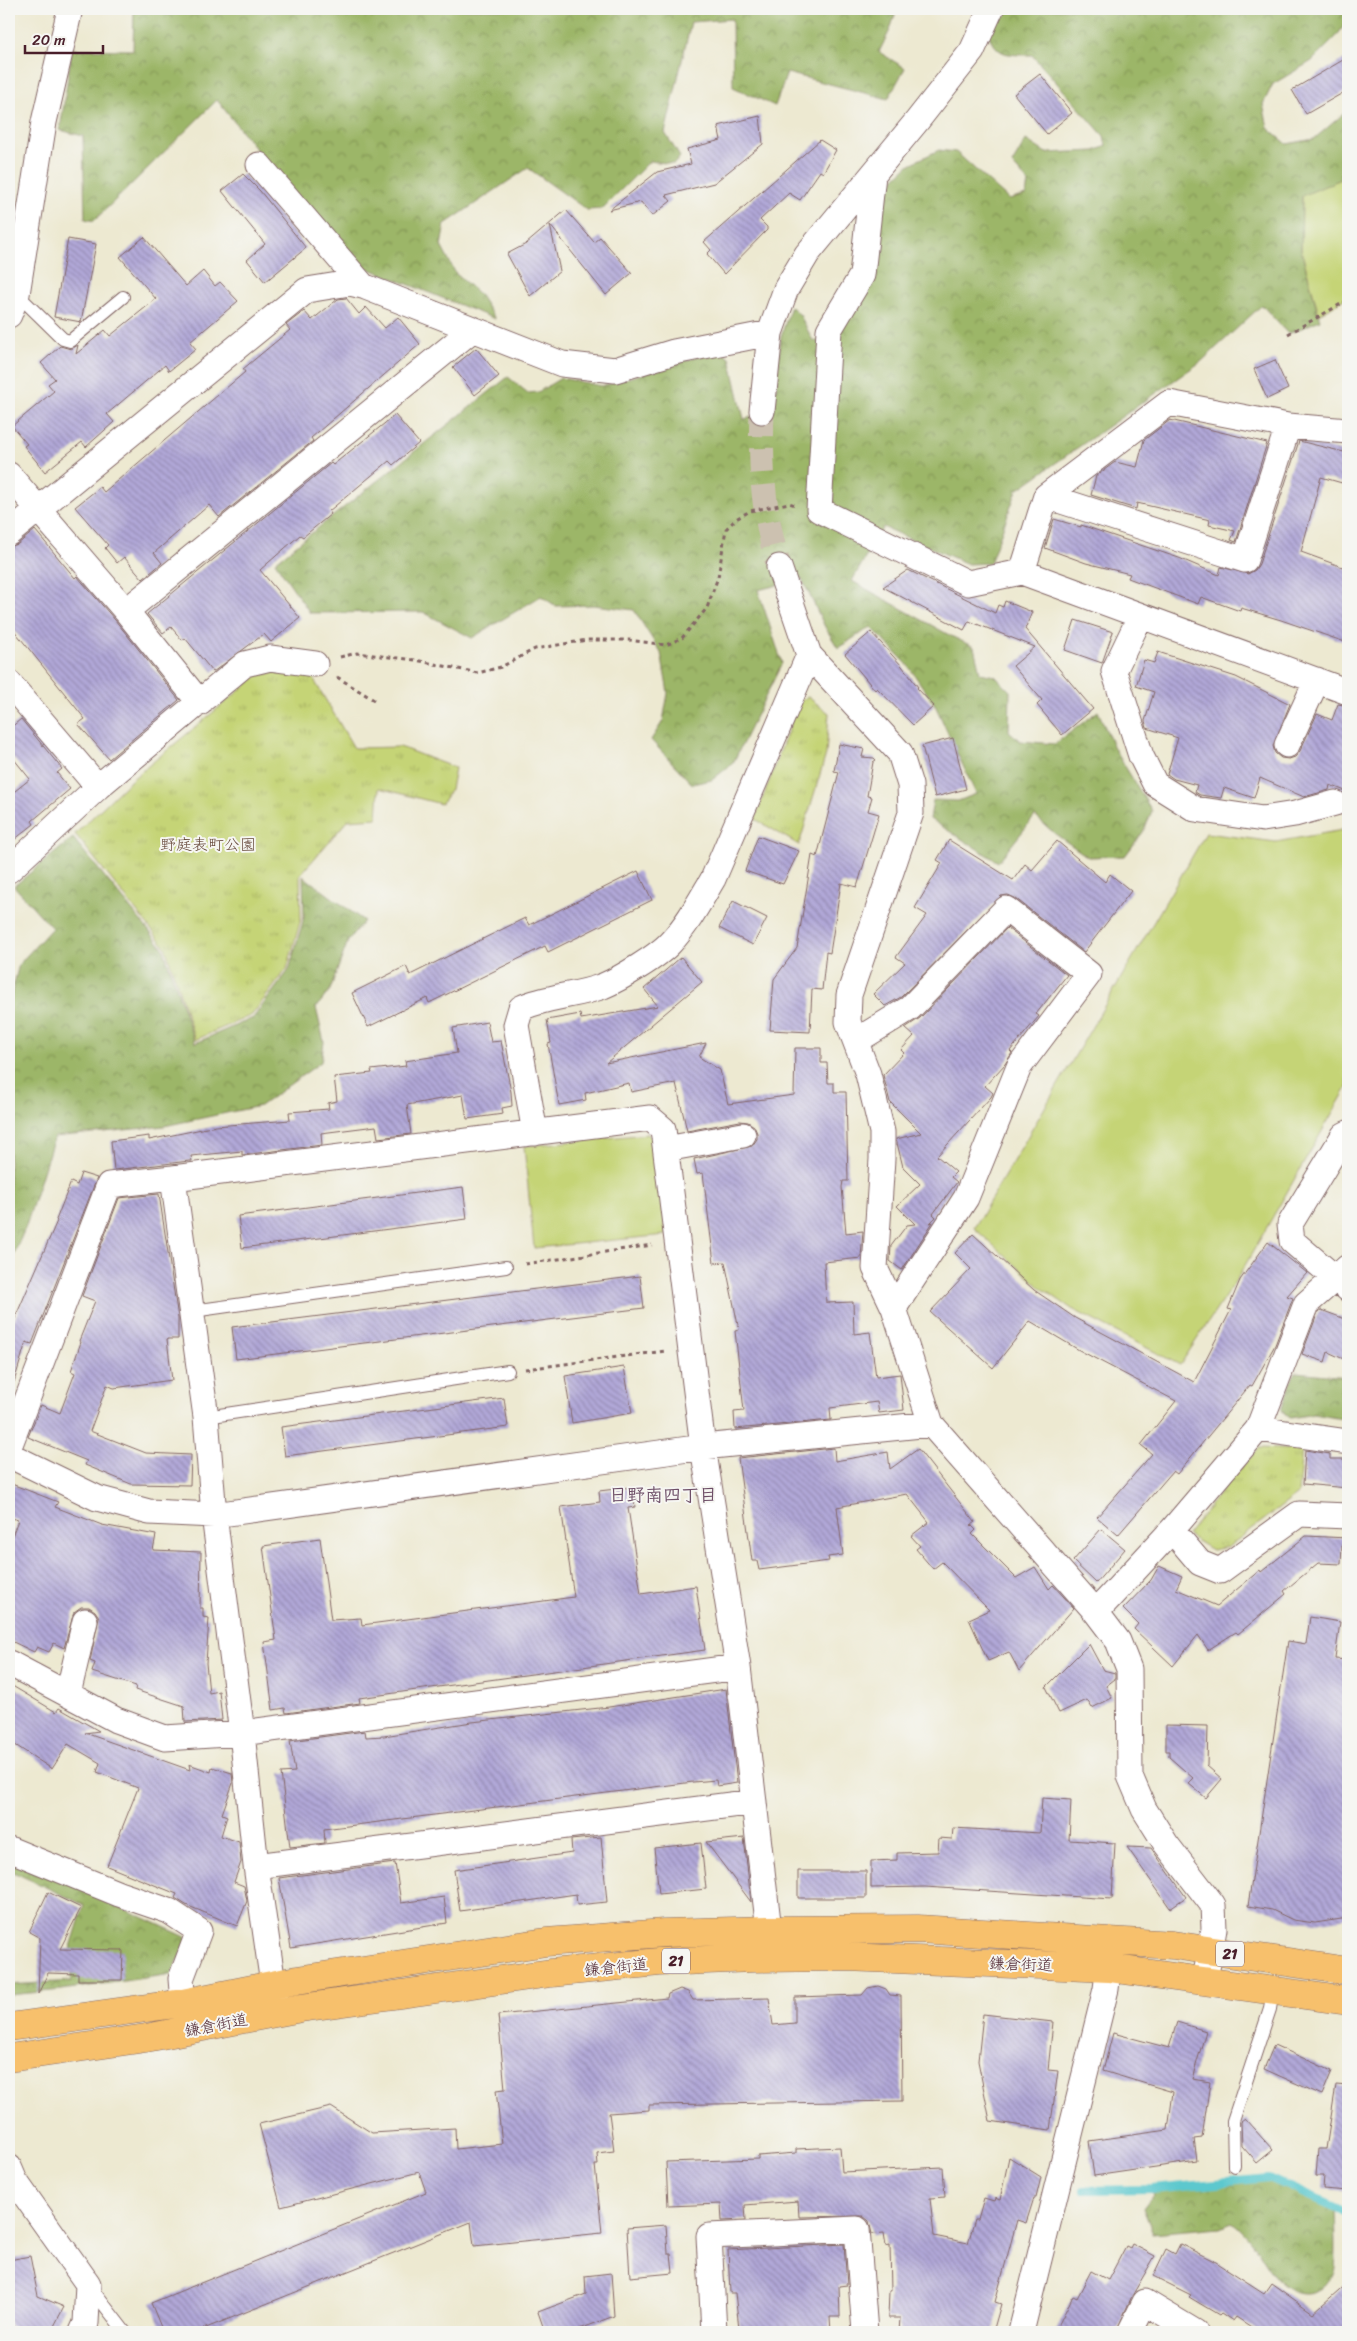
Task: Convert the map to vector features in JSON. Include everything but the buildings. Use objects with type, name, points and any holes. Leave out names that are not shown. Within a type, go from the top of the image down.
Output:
[{"type":"main road","name":"鎌倉街道","points":[[9,2027],[183,2003],[272,1985],[546,1942],[664,1933],[769,1930],[918,1929],[1110,1955],[1205,1980],[1348,2001]]},
{"type":"main road","name":"鎌倉街道","points":[[9,2058],[146,2038],[278,2013],[551,1973],[659,1962],[846,1957],[1110,1955],[1173,1945],[1348,1971]]},
{"type":"street","points":[[13,304],[44,122],[70,9]]},
{"type":"street","points":[[762,411],[770,333],[786,289],[807,254],[972,51],[991,9]]},
{"type":"street","points":[[259,165],[363,286]]},
{"type":"street","points":[[873,175],[862,275],[829,330],[819,510],[968,584],[1022,572],[1348,692]]},
{"type":"street","points":[[9,533],[307,290],[350,283],[363,286],[562,364],[615,370],[674,352],[770,333]]},
{"type":"street","points":[[126,611],[474,329]]},
{"type":"street","points":[[1022,572],[1046,496],[1169,403],[1288,426],[1348,431]]},
{"type":"street","points":[[1046,496],[1245,560],[1288,426]]},
{"type":"street","points":[[9,475],[126,611],[200,703]]},
{"type":"street","points":[[779,567],[809,655],[900,753],[910,784],[911,814],[850,995],[848,1022],[868,1074],[882,1132],[875,1268],[894,1308],[931,1424],[1096,1612],[1118,1641],[1130,1669],[1130,1776],[1144,1809],[1162,1837],[1213,1905],[1214,1929],[1212,1950],[1205,1980]]},
{"type":"street","points":[[1140,617],[1114,671],[1140,756],[1155,784],[1195,809],[1253,818],[1263,819],[1296,814],[1335,803]]},
{"type":"street","points":[[536,1133],[516,1025],[521,1008],[537,1001],[602,986],[636,968],[669,944],[693,914],[713,879],[809,655]]},
{"type":"street","points":[[9,870],[98,787],[245,664],[270,658],[315,664]]},
{"type":"street","points":[[1287,745],[1317,680]]},
{"type":"street","points":[[13,699],[98,787]]},
{"type":"street","points":[[856,1041],[910,1008],[1006,909],[1089,974],[1019,1067],[966,1198],[894,1308]]},
{"type":"street","points":[[9,1447],[109,1185],[650,1118],[663,1128],[704,1447],[738,1667],[769,1930]]},
{"type":"street","points":[[1096,1612],[1172,1530],[1258,1429],[1306,1304],[1344,1278],[1292,1241],[1290,1224],[1344,1135],[1348,1133]]},
{"type":"street","points":[[666,1150],[743,1135]]},
{"type":"street","points":[[173,1178],[193,1311],[206,1417],[214,1515],[242,1733],[256,1866],[272,1985],[278,2013]]},
{"type":"street","points":[[9,1455],[97,1498],[149,1512],[214,1515],[704,1447],[931,1424]]},
{"type":"street","points":[[1258,1429],[1348,1442]]},
{"type":"street","points":[[1172,1530],[1200,1563],[1220,1571],[1299,1514],[1348,1516]]},
{"type":"street","points":[[68,1694],[86,1621]]},
{"type":"street","points":[[9,1663],[116,1720],[165,1738],[242,1733],[738,1667]]},
{"type":"street","points":[[256,1866],[754,1802]]},
{"type":"street","points":[[9,1849],[119,1894],[169,1911],[198,1931],[182,1979],[183,2003]]},
{"type":"street","points":[[1021,2332],[1110,1955]]},
{"type":"street","points":[[9,2169],[15,2182],[88,2284],[86,2323],[82,2332]]},
{"type":"street","points":[[714,2332],[708,2236],[857,2229],[865,2332]]},
{"type":"street","points":[[1130,2332],[1145,2302],[1195,2332]]},
{"type":"lane","points":[[13,304],[63,339],[70,341],[123,297]]},
{"type":"lane","points":[[193,1311],[506,1267]]},
{"type":"lane","points":[[206,1417],[508,1371]]},
{"type":"lane","points":[[1234,2166],[1233,2121],[1270,2009],[1273,1990]]},
{"type":"lane","points":[[88,2284],[124,2332]]},
{"type":"path","points":[[1288,334],[1348,300]]},
{"type":"path","points":[[315,664],[357,653],[415,660],[478,673],[501,667],[535,650],[587,640],[629,640],[666,645],[682,638],[707,608],[718,577],[726,529],[736,519],[750,511],[789,503],[819,510]]},
{"type":"path","points":[[315,664],[374,700]]},
{"type":"path","points":[[506,1267],[678,1241]]},
{"type":"path","points":[[508,1371],[691,1347]]},
{"type":"green space","points":[[134,9],[897,9],[890,30],[879,52],[905,68],[888,99],[787,73],[775,106],[733,87],[732,19],[691,22],[665,133],[680,157],[674,164],[650,161],[602,209],[587,210],[528,168],[445,224],[441,246],[456,274],[479,294],[495,319],[342,258],[217,100],[94,221],[85,219],[83,136],[60,130],[72,49],[133,50]]},
{"type":"green space","points":[[986,9],[1348,9],[1348,20],[1336,37],[1312,61],[1273,84],[1263,104],[1268,128],[1287,144],[1314,139],[1348,110],[1348,176],[1302,196],[1301,250],[1320,320],[1288,334],[1262,305],[1202,361],[1017,490],[990,563],[968,564],[883,527],[852,581],[974,647],[980,673],[995,676],[1010,691],[1009,731],[1020,741],[1055,744],[1098,711],[1114,748],[1152,811],[1143,832],[1125,856],[1088,857],[1054,833],[1035,816],[998,862],[930,819],[933,800],[958,801],[976,794],[935,705],[907,664],[871,627],[838,648],[825,627],[802,579],[758,590],[782,663],[733,763],[712,780],[692,784],[651,740],[663,721],[668,693],[661,653],[634,610],[594,605],[556,606],[541,596],[472,638],[423,612],[310,613],[275,562],[508,377],[528,393],[538,392],[561,378],[602,386],[720,350],[730,358],[744,419],[774,411],[781,336],[791,306],[800,315],[813,341],[836,342],[881,191],[910,164],[939,150],[956,152],[1009,200],[1026,195],[1028,182],[1012,164],[1026,140],[1046,153],[1095,151],[1106,146],[1104,136],[1032,55],[1013,55],[997,48],[983,26]]},
{"type":"green space","points":[[1348,176],[1348,297],[1319,314],[1301,250],[1302,195]]},
{"type":"green space","name":"野庭表町公園","points":[[278,672],[311,675],[354,748],[400,747],[455,768],[451,789],[441,804],[379,788],[377,818],[348,820],[300,875],[301,919],[287,969],[252,1015],[195,1040],[165,947],[75,834],[130,781],[258,675]]},
{"type":"green space","points":[[808,697],[829,713],[826,754],[799,845],[755,819],[799,701]]},
{"type":"green space","points":[[1348,829],[1348,1086],[1240,1274],[1180,1365],[1072,1309],[1040,1287],[974,1228],[1206,833],[1276,842]]},
{"type":"green space","points":[[73,838],[163,948],[195,1043],[253,1018],[289,970],[304,917],[303,876],[364,921],[348,941],[330,990],[316,1008],[324,1042],[321,1062],[260,1106],[164,1126],[54,1137],[26,1226],[9,1266],[9,1099],[15,1088],[9,1084],[9,996],[11,996],[19,964],[52,928],[14,886]]},
{"type":"green space","points":[[648,1134],[656,1142],[666,1235],[534,1248],[524,1146]]},
{"type":"green space","points":[[1295,1372],[1348,1377],[1348,1420],[1314,1414],[1290,1418],[1281,1410]]},
{"type":"green space","points":[[1259,1448],[1302,1450],[1298,1494],[1228,1547],[1212,1550],[1187,1535],[1229,1481]]},
{"type":"green space","points":[[9,1856],[188,1938],[172,1974],[62,1990],[9,1995],[9,1985],[71,1981],[70,1950],[84,1905],[9,1870]]},
{"type":"green space","points":[[1269,2178],[1335,2207],[1335,2271],[1329,2282],[1318,2290],[1299,2293],[1286,2287],[1272,2273],[1248,2238],[1232,2222],[1220,2227],[1153,2233],[1143,2208],[1153,2195],[1153,2189]]},
{"type":"waterway","points":[[1084,2190],[1153,2189],[1269,2178],[1348,2213]]},
{"type":"tunnel","points":[[762,411],[762,470],[766,509],[779,567]]},
{"type":"district","name":"日野南四丁目","points":[[663,1495]]}]
